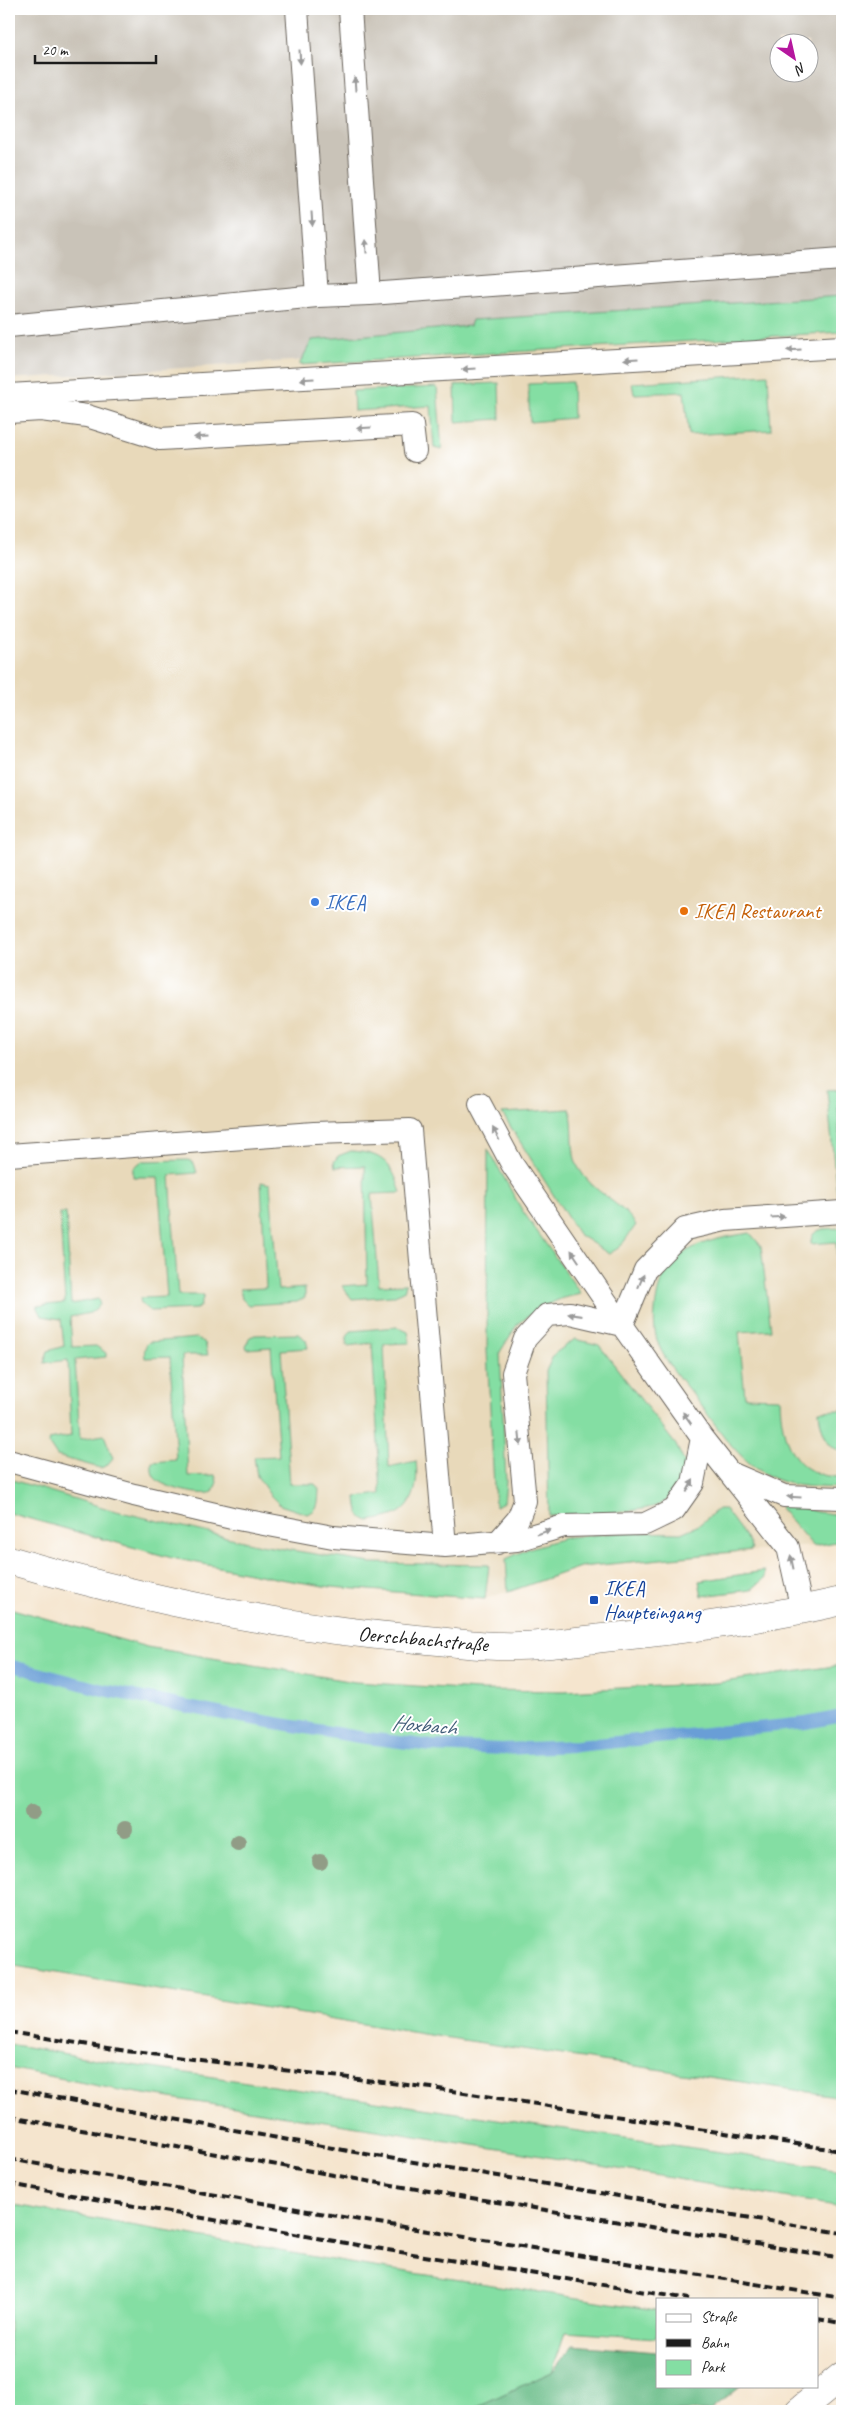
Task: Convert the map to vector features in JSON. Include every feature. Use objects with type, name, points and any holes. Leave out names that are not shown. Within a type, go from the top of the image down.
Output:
[{"type":"main road","name":"Oerschbachstraße","points":[[9,1560],[128,1592],[270,1621],[353,1633],[501,1646],[554,1644],[671,1632],[752,1620],[842,1602]]},
{"type":"main road","points":[[799,2411],[841,2377]]},
{"type":"lane","points":[[297,9],[317,296]]},
{"type":"lane","points":[[350,9],[370,294]]},
{"type":"lane","points":[[9,326],[317,296],[370,294],[842,259]]},
{"type":"lane","points":[[9,395],[842,347]]},
{"type":"lane","points":[[9,412],[41,410],[87,416],[160,439],[412,425],[415,451]]},
{"type":"lane","points":[[480,1104],[512,1164],[622,1325],[702,1438],[788,1548],[802,1610]]},
{"type":"lane","points":[[9,1155],[286,1135],[410,1130],[445,1546]]},
{"type":"lane","points":[[622,1325],[645,1270],[685,1229],[724,1220],[842,1212]]},
{"type":"lane","points":[[497,1543],[518,1519],[525,1501],[513,1374],[525,1340],[547,1316],[570,1313],[622,1325]]},
{"type":"lane","points":[[9,1461],[134,1496],[232,1518],[333,1537],[445,1546],[517,1540],[564,1526],[645,1524],[674,1510],[693,1482],[702,1438]]},
{"type":"lane","points":[[727,1471],[784,1496],[842,1498]]},
{"type":"shaded area","points":[[9,9],[842,9],[842,326],[9,379]]},
{"type":"shaded area","points":[[842,326],[842,1541],[813,1546],[580,1567],[485,1599],[331,1587],[280,1579],[172,1558],[9,1513],[9,379]]},
{"type":"green space","points":[[842,296],[842,332],[299,365],[312,340],[470,326],[472,320]]},
{"type":"green space","points":[[768,374],[771,430],[689,435],[684,392],[634,394],[632,383]]},
{"type":"green space","points":[[572,382],[573,418],[530,422],[528,384]]},
{"type":"green space","points":[[499,383],[500,419],[456,422],[455,385]]},
{"type":"green space","points":[[437,387],[442,450],[434,448],[431,406],[354,411],[353,391]]},
{"type":"green space","points":[[842,1089],[842,1107],[838,1107],[842,1196],[837,1197],[827,1090]]},
{"type":"green space","points":[[570,1109],[574,1155],[578,1167],[591,1184],[623,1210],[636,1225],[620,1247],[609,1254],[578,1234],[502,1113]]},
{"type":"green space","points":[[488,1149],[522,1210],[581,1294],[563,1298],[539,1308],[517,1325],[500,1352],[506,1482],[504,1502],[495,1506],[487,1350]]},
{"type":"green space","points":[[351,1151],[371,1154],[385,1162],[394,1174],[401,1193],[372,1194],[379,1285],[406,1284],[404,1291],[392,1296],[352,1299],[342,1286],[367,1284],[365,1166],[335,1167],[334,1162],[338,1156]]},
{"type":"green space","points":[[189,1160],[194,1163],[197,1173],[170,1175],[178,1295],[204,1295],[200,1307],[196,1309],[150,1311],[141,1304],[140,1298],[167,1297],[158,1177],[133,1177],[133,1168],[142,1161]]},
{"type":"green space","points":[[261,1182],[270,1184],[278,1290],[305,1288],[305,1298],[297,1302],[248,1305],[242,1299],[240,1289],[266,1288]]},
{"type":"green space","points":[[66,1213],[71,1304],[98,1299],[100,1305],[90,1313],[70,1317],[72,1347],[96,1346],[106,1353],[106,1357],[75,1360],[80,1439],[104,1435],[113,1458],[106,1466],[100,1468],[57,1456],[49,1444],[49,1440],[71,1436],[68,1360],[44,1363],[48,1351],[64,1346],[61,1319],[42,1316],[37,1306],[65,1303],[60,1214]]},
{"type":"green space","points":[[842,1228],[842,1242],[840,1242],[842,1361],[836,1242],[811,1244],[812,1238],[817,1231]]},
{"type":"green space","points":[[750,1233],[761,1246],[771,1330],[739,1332],[745,1397],[780,1398],[783,1428],[793,1453],[801,1463],[812,1471],[825,1476],[842,1477],[842,1488],[783,1482],[752,1465],[733,1447],[671,1367],[661,1351],[656,1338],[655,1307],[660,1284],[667,1270],[688,1250],[717,1239]]},
{"type":"green space","points":[[397,1327],[408,1332],[410,1343],[384,1344],[389,1467],[416,1461],[415,1489],[410,1502],[400,1512],[393,1516],[369,1521],[360,1515],[356,1497],[381,1494],[372,1343],[347,1346],[347,1337],[351,1331]]},
{"type":"green space","points":[[298,1334],[306,1340],[308,1348],[281,1350],[290,1484],[315,1484],[319,1489],[316,1507],[307,1514],[280,1505],[270,1495],[257,1476],[254,1457],[279,1456],[271,1347],[247,1349],[246,1346],[250,1337],[255,1335]]},
{"type":"green space","points":[[197,1338],[205,1343],[208,1355],[182,1355],[188,1476],[215,1475],[217,1482],[213,1492],[208,1493],[192,1492],[166,1485],[155,1478],[152,1470],[152,1462],[176,1460],[170,1357],[145,1358],[145,1347],[149,1342]]},
{"type":"green space","points":[[575,1339],[599,1345],[676,1445],[686,1466],[674,1493],[661,1504],[623,1512],[549,1516],[546,1371],[554,1354]]},
{"type":"green space","points":[[842,1410],[842,1451],[832,1446],[825,1436],[819,1411]]},
{"type":"green space","points":[[9,1479],[112,1510],[260,1545],[371,1563],[489,1565],[485,1599],[331,1587],[172,1558],[9,1513]]},
{"type":"green space","points":[[784,1503],[817,1512],[842,1515],[842,1541],[813,1546],[780,1508]]},
{"type":"green space","points":[[718,1509],[725,1509],[749,1542],[752,1550],[580,1567],[508,1592],[506,1559],[530,1548],[568,1537],[629,1532],[681,1533],[699,1525]]},
{"type":"green space","points":[[764,1571],[765,1578],[751,1590],[702,1596],[699,1581]]},
{"type":"green space","points":[[9,1608],[147,1647],[355,1682],[477,1690],[564,1691],[716,1683],[842,1665],[842,2097],[423,2034],[9,1965]]},
{"type":"green space","points":[[9,2044],[125,2064],[842,2170],[842,2207],[512,2151],[119,2090],[9,2068]]},
{"type":"green space","points":[[9,2204],[355,2264],[656,2310],[656,2338],[565,2332],[552,2372],[467,2411],[9,2411]]},
{"type":"green space","points":[[573,2345],[656,2352],[656,2388],[738,2388],[710,2411],[467,2411],[552,2372]]},
{"type":"waterway","name":"Hoxbach","points":[[9,1665],[99,1689],[223,1714],[359,1737],[432,1746],[502,1749],[577,1746],[806,1723],[842,1716]]},
{"type":"railway","points":[[9,2032],[126,2051],[432,2088],[842,2151]]},
{"type":"railway","points":[[9,2089],[371,2155],[842,2233]]},
{"type":"railway","points":[[9,2117],[367,2181],[842,2258]]},
{"type":"railway","points":[[9,2159],[360,2220],[842,2298]]},
{"type":"railway","points":[[9,2184],[357,2245],[683,2298]]},
{"type":"railway","points":[[818,2319],[842,2323]]},
{"type":"place","name":"IKEA","points":[[315,902]]},
{"type":"place","name":"IKEA Restaurant","points":[[684,911]]},
{"type":"place","name":"IKEA Haupteingang","points":[[594,1600]]}]
